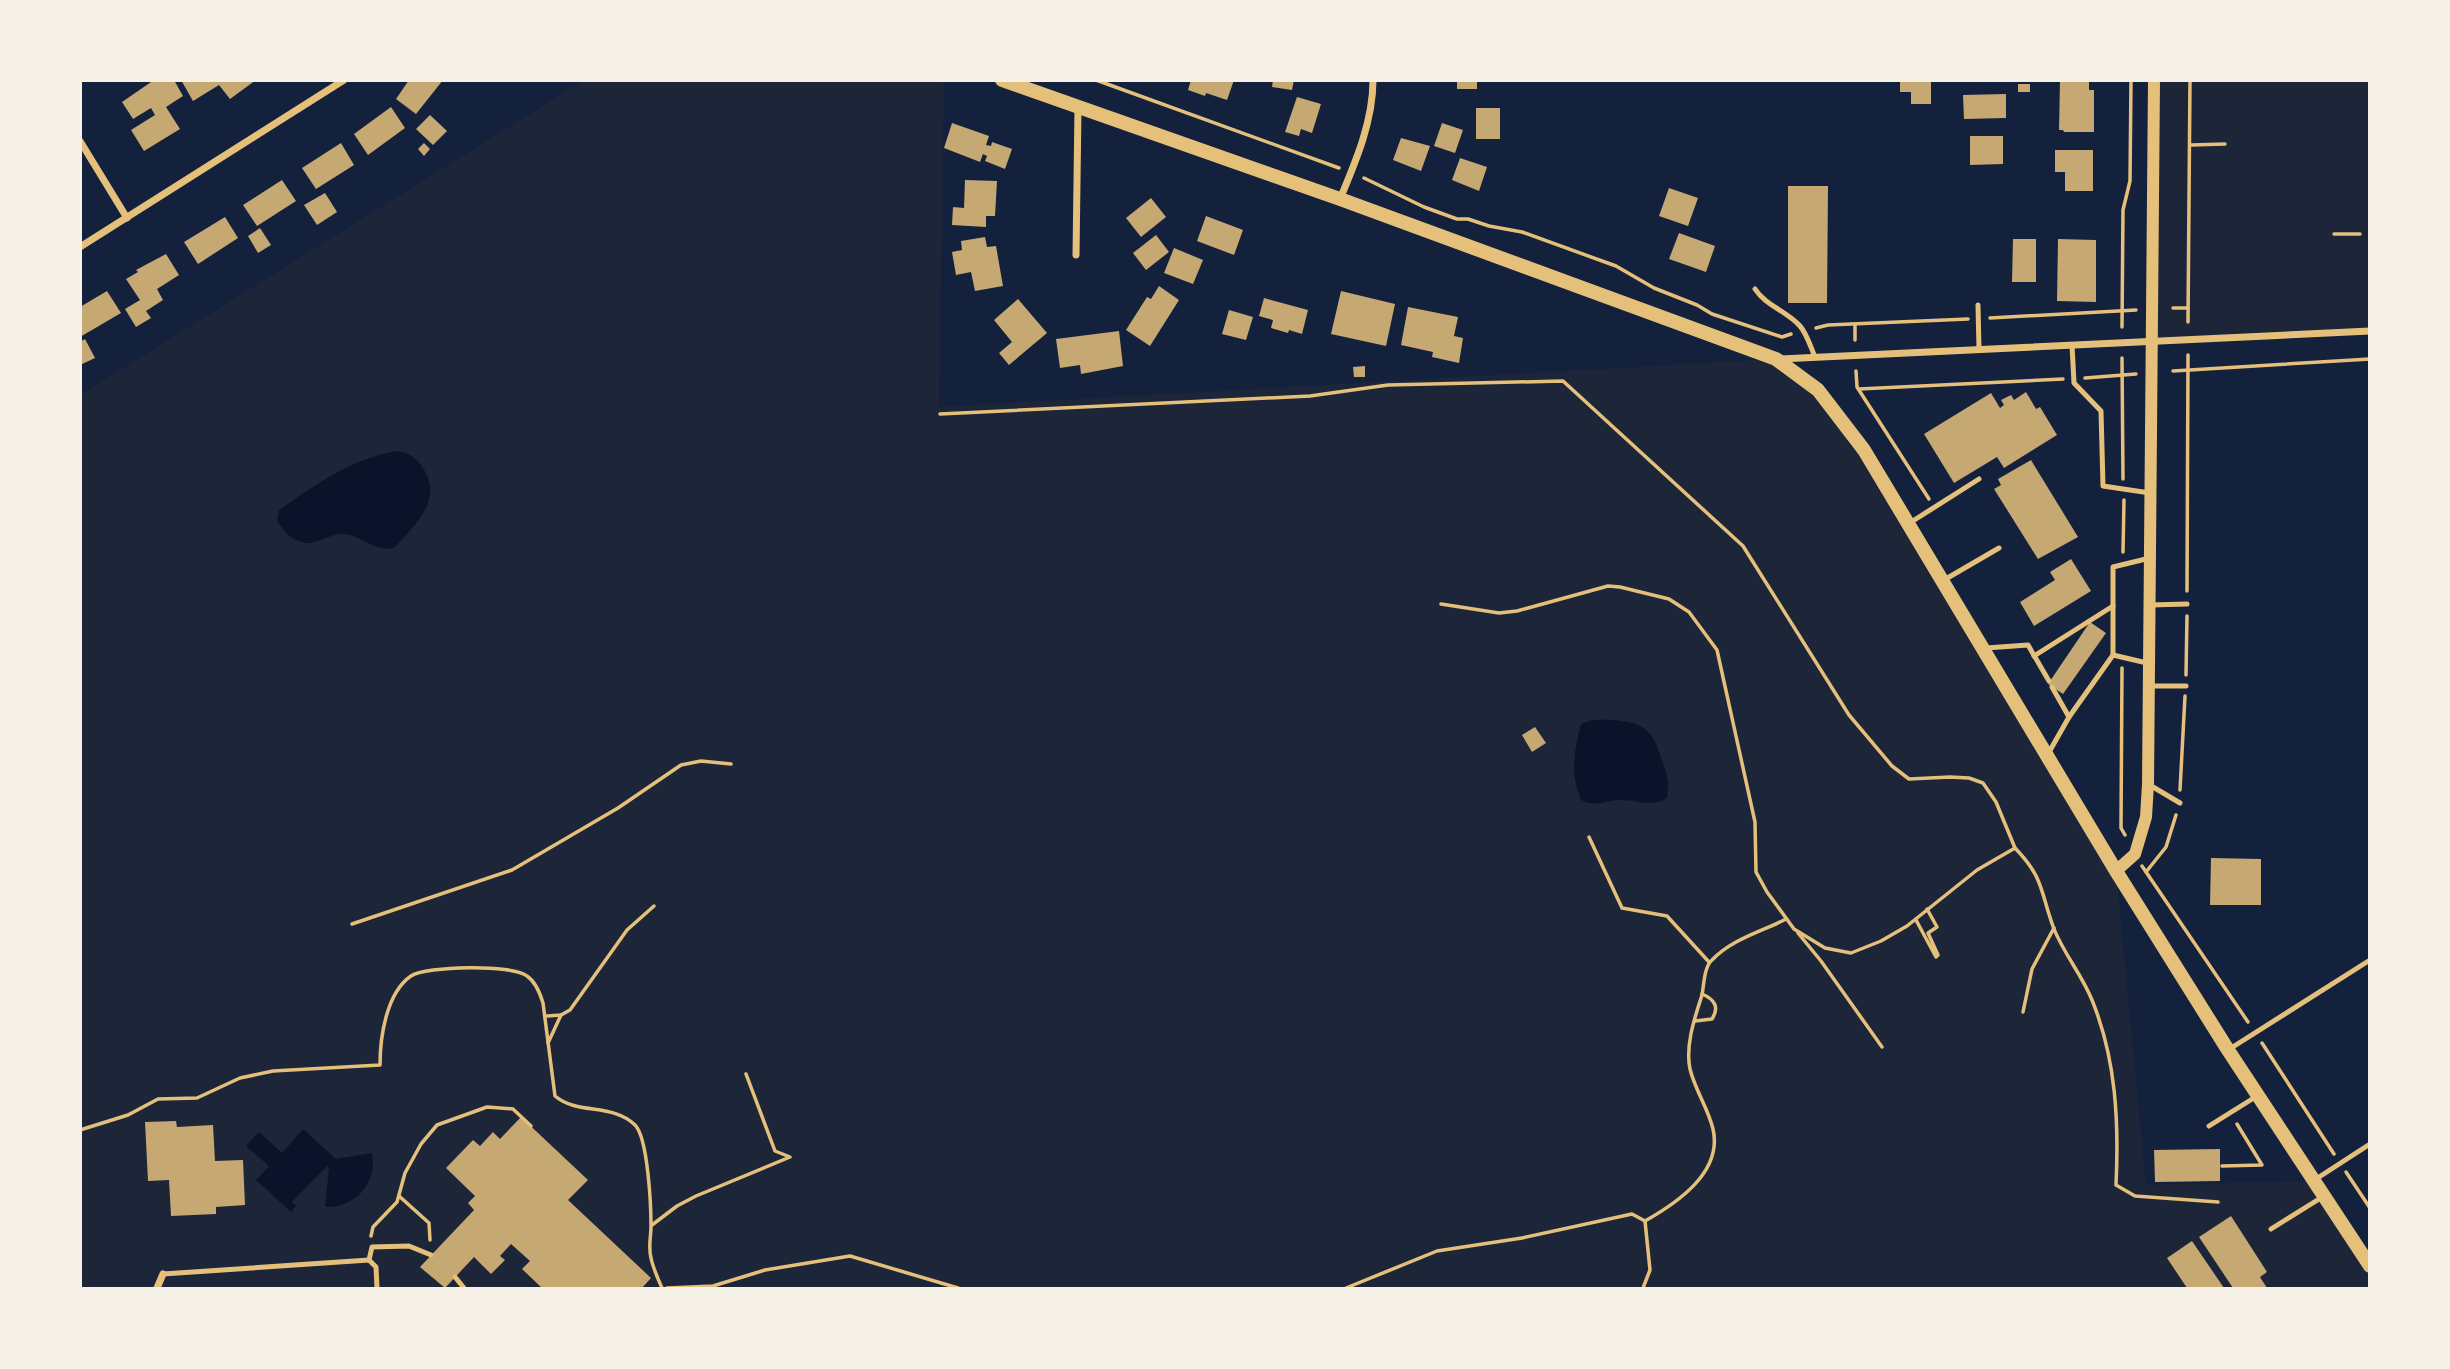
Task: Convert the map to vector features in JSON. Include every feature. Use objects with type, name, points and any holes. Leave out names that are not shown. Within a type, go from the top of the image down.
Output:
[{"type":"main road","points":[[1002,80],[1025,84],[1078,108],[1340,199],[1776,359],[1818,390],[1864,450],[2116,871],[2228,1050],[2370,1266]]},
{"type":"street","points":[[80,247],[344,80]]},
{"type":"street","points":[[1340,199],[1360,149],[1373,93],[1373,80]]},
{"type":"street","points":[[2116,871],[2135,854],[2146,817],[2148,784],[2154,80]]},
{"type":"street","points":[[1076,255],[1078,108]]},
{"type":"street","points":[[80,141],[127,218]]},
{"type":"street","points":[[1776,359],[2370,331]]},
{"type":"street","points":[[157,1289],[163,1274]]},
{"type":"lane","points":[[1755,289],[1761,298],[1790,316],[1804,331],[1815,357]]},
{"type":"lane","points":[[1978,305],[1979,349]]},
{"type":"lane","points":[[2072,345],[2074,383],[2101,411],[2103,486],[2150,493]]},
{"type":"lane","points":[[1908,524],[1979,479]]},
{"type":"lane","points":[[1943,581],[1999,548]]},
{"type":"lane","points":[[2046,757],[2069,717],[2113,655],[2113,567],[2150,558]]},
{"type":"lane","points":[[2150,605],[2187,604]]},
{"type":"lane","points":[[2034,656],[2113,606]]},
{"type":"lane","points":[[1982,648],[2028,645],[2069,717]]},
{"type":"lane","points":[[2113,655],[2150,663]]},
{"type":"lane","points":[[2150,686],[2186,686]]},
{"type":"lane","points":[[2148,784],[2180,803]]},
{"type":"lane","points":[[2228,1050],[2370,960]]},
{"type":"lane","points":[[2209,1126],[2258,1096]]},
{"type":"lane","points":[[2314,1181],[2370,1144]]},
{"type":"lane","points":[[2271,1229],[2324,1196]]},
{"type":"lane","points":[[369,1260],[372,1247],[409,1246],[429,1254]]},
{"type":"lane","points":[[163,1274],[369,1260]]},
{"type":"lane","points":[[369,1260],[376,1268],[377,1289]]},
{"type":"lane","points":[[455,1276],[464,1289]]},
{"type":"path","points":[[1096,80],[1339,168]]},
{"type":"path","points":[[2122,327],[2123,211],[2130,181],[2131,80]]},
{"type":"path","points":[[2188,322],[2190,80]]},
{"type":"path","points":[[2190,145],[2225,144]]},
{"type":"path","points":[[1364,178],[1424,207],[1457,219],[1468,219],[1522,232],[1616,266],[1654,288],[1712,314],[1782,337],[1828,326],[2138,310]]},
{"type":"path","points":[[2334,234],[2360,234]]},
{"type":"path","points":[[2173,308],[2188,308]]},
{"type":"path","points":[[1855,324],[1855,341]]},
{"type":"path","points":[[2173,371],[2370,359]]},
{"type":"path","points":[[1856,371],[1859,389],[1934,508]]},
{"type":"path","points":[[1859,389],[2138,374]]},
{"type":"path","points":[[940,414],[1310,396],[1388,385],[1563,382],[1743,546],[1849,715],[1892,766],[1909,779],[1969,778],[1983,783],[1996,802],[2015,848],[2030,863],[2040,881],[2054,928],[2091,997],[2103,1030],[2113,1071],[2117,1113],[2116,1185],[2135,1196],[2218,1202]]},
{"type":"path","points":[[1441,604],[1499,613],[1608,586],[1669,599],[1689,612],[1717,650],[1755,822],[1756,872],[1786,919],[1821,961],[1882,1047]]},
{"type":"path","points":[[352,924],[512,870],[618,808],[681,765],[701,761],[732,764]]},
{"type":"path","points":[[2121,828],[2135,854],[2370,1208]]},
{"type":"path","points":[[1589,837],[1622,908],[1667,916],[1709,962]]},
{"type":"path","points":[[1794,929],[1825,948],[1850,953],[1881,941],[1907,926],[1977,870],[2015,848]]},
{"type":"path","points":[[547,1045],[561,1016],[570,1010],[627,930],[654,906]]},
{"type":"path","points":[[1916,920],[1936,957],[1938,955],[1928,933],[1937,927],[1927,909]]},
{"type":"path","points":[[1645,1221],[1686,1195],[1713,1152],[1713,1131],[1690,1067],[1689,1051],[1709,962],[1734,942],[1786,919]]},
{"type":"path","points":[[2023,1012],[2032,969],[2054,928]]},
{"type":"path","points":[[80,1130],[128,1115],[158,1099],[197,1098],[240,1078],[273,1071],[380,1065],[384,1029],[391,1005],[399,988],[412,975],[470,969],[526,974],[539,991],[546,1016],[547,1045],[555,1096],[561,1102],[623,1116],[637,1127],[646,1159],[651,1259],[662,1289]]},
{"type":"path","points":[[1695,1021],[1712,1019],[1715,1015],[1712,998],[1702,994]]},
{"type":"path","points":[[546,1016],[561,1016]]},
{"type":"path","points":[[651,1225],[695,1196],[790,1157],[775,1151],[746,1074]]},
{"type":"path","points":[[372,1247],[373,1227],[397,1202],[405,1173],[421,1144],[437,1125],[487,1107],[513,1109],[531,1126]]},
{"type":"path","points":[[2222,1166],[2262,1165],[2230,1113]]},
{"type":"path","points":[[399,1196],[429,1223],[429,1254]]},
{"type":"path","points":[[1346,1289],[1437,1251],[1522,1238],[1632,1214],[1645,1221]]},
{"type":"path","points":[[1643,1289],[1650,1270],[1645,1221]]},
{"type":"path","points":[[667,1289],[713,1286],[765,1270],[850,1256],[958,1289]]},
{"type":"shaded area","points":[[584,80],[944,81],[939,407],[1776,359],[1818,390],[1865,450],[2116,871],[2146,1185],[2314,1181],[2369,1266],[2369,1288],[81,1288],[80,395]]},
{"type":"shaded area","points":[[2154,81],[2369,81],[2369,331],[2150,341]]},
{"type":"shaded area","points":[[397,451],[412,456],[420,464],[429,480],[430,491],[429,501],[418,521],[394,548],[380,548],[342,534],[311,543],[301,542],[287,533],[277,520],[279,510],[335,474],[364,460]]},
{"type":"shaded area","points":[[1592,720],[1631,723],[1639,725],[1650,734],[1667,774],[1667,798],[1650,803],[1621,800],[1592,803],[1581,800],[1575,781],[1575,753],[1581,724]]},
{"type":"shaded area","points":[[303,1129],[336,1159],[372,1153],[373,1164],[368,1184],[355,1198],[336,1206],[325,1207],[327,1166],[292,1202],[296,1206],[291,1212],[256,1180],[269,1166],[246,1146],[259,1132],[282,1153]]},
{"type":"building","points":[[154,80],[174,80],[183,96],[166,107],[180,129],[144,151],[131,130],[155,115],[151,108],[133,119],[122,102]]},
{"type":"building","points":[[181,80],[256,80],[230,99],[219,85],[193,101]]},
{"type":"building","points":[[409,80],[443,80],[416,114],[396,99]]},
{"type":"building","points":[[1191,80],[1234,80],[1227,100],[1188,90]]},
{"type":"building","points":[[1273,80],[1294,80],[1292,90],[1272,87]]},
{"type":"building","points":[[1457,80],[1477,80],[1477,89],[1457,89]]},
{"type":"building","points":[[1900,80],[1931,80],[1931,104],[1911,104],[1911,92],[1900,92]]},
{"type":"building","points":[[2060,80],[2089,80],[2089,90],[2094,90],[2094,132],[2059,130]]},
{"type":"building","points":[[2018,84],[2030,84],[2030,92],[2018,92]]},
{"type":"building","points":[[2006,94],[2006,118],[1964,119],[1963,95]]},
{"type":"building","points":[[1297,97],[1321,104],[1312,133],[1301,129],[1299,136],[1285,132]]},
{"type":"building","points":[[391,107],[405,128],[368,155],[354,134]]},
{"type":"building","points":[[1476,108],[1500,108],[1500,139],[1476,139]]},
{"type":"building","points":[[430,115],[447,131],[433,145],[416,129]]},
{"type":"building","points":[[952,123],[989,136],[986,145],[991,146],[992,142],[1012,149],[1005,169],[985,161],[987,156],[983,154],[980,162],[944,148]]},
{"type":"building","points":[[1442,123],[1463,130],[1455,153],[1434,146]]},
{"type":"building","points":[[1970,136],[2003,136],[2003,164],[1970,165]]},
{"type":"building","points":[[1401,138],[1430,146],[1421,171],[1393,160]]},
{"type":"building","points":[[341,143],[354,165],[316,189],[302,168]]},
{"type":"building","points":[[424,143],[430,149],[424,156],[418,149]]},
{"type":"building","points":[[2055,150],[2093,150],[2093,191],[2065,191],[2065,172],[2055,172]]},
{"type":"building","points":[[1460,158],[1487,167],[1479,191],[1452,180]]},
{"type":"building","points":[[282,180],[296,201],[257,226],[243,205]]},
{"type":"building","points":[[965,180],[997,181],[995,216],[986,216],[986,227],[952,225],[953,207],[964,208]]},
{"type":"building","points":[[1788,186],[1828,186],[1827,303],[1788,303]]},
{"type":"building","points":[[1669,188],[1698,198],[1688,226],[1659,216]]},
{"type":"building","points":[[325,193],[337,212],[317,225],[304,205]]},
{"type":"building","points":[[1151,198],[1166,217],[1141,237],[1126,218]]},
{"type":"building","points":[[1206,216],[1243,230],[1234,255],[1197,241]]},
{"type":"building","points":[[225,217],[238,238],[198,264],[184,242]]},
{"type":"building","points":[[260,228],[271,245],[258,253],[248,236]]},
{"type":"building","points":[[1679,233],[1715,246],[1706,272],[1669,259]]},
{"type":"building","points":[[1156,235],[1169,252],[1146,270],[1133,253]]},
{"type":"building","points":[[985,237],[987,247],[996,246],[1003,286],[975,291],[971,272],[956,275],[952,252],[962,250],[961,241]]},
{"type":"building","points":[[2013,239],[2036,239],[2036,282],[2012,282]]},
{"type":"building","points":[[2058,239],[2096,240],[2096,302],[2057,301]]},
{"type":"building","points":[[1174,248],[1203,260],[1193,284],[1164,273]]},
{"type":"building","points":[[166,254],[179,275],[157,289],[163,300],[146,311],[151,318],[136,327],[125,309],[140,300],[126,279],[138,272],[136,270]]},
{"type":"building","points":[[1159,286],[1179,300],[1150,346],[1126,330],[1147,297],[1151,299]]},
{"type":"building","points":[[107,291],[121,313],[80,337],[80,307]]},
{"type":"building","points":[[1341,291],[1395,304],[1386,346],[1331,334]]},
{"type":"building","points":[[1264,298],[1308,310],[1302,334],[1271,328],[1273,320],[1259,316]]},
{"type":"building","points":[[1018,299],[1047,333],[1009,365],[999,353],[1012,342],[994,320]]},
{"type":"building","points":[[1408,307],[1458,317],[1454,336],[1463,338],[1459,363],[1432,357],[1433,352],[1401,345]]},
{"type":"building","points":[[1229,310],[1253,317],[1246,340],[1222,334]]},
{"type":"building","points":[[1119,331],[1123,366],[1081,374],[1080,365],[1060,368],[1056,339]]},
{"type":"building","points":[[85,339],[95,358],[80,365],[80,342]]},
{"type":"building","points":[[1365,366],[1365,377],[1354,377],[1353,367]]},
{"type":"building","points":[[2026,392],[2036,409],[2040,407],[2057,435],[2004,468],[1997,457],[1954,483],[1924,434],[1991,393],[2000,408],[2004,405],[2001,400],[2011,395],[2014,400]]},
{"type":"building","points":[[2031,460],[2078,537],[2038,559],[1994,489],[2001,485],[1998,479]]},
{"type":"building","points":[[2071,559],[2091,591],[2034,626],[2020,602],[2055,580],[2050,572]]},
{"type":"building","points":[[2090,622],[2106,633],[2063,694],[2048,684]]},
{"type":"building","points":[[1535,727],[1546,743],[1532,752],[1522,735]]},
{"type":"building","points":[[2211,858],[2261,859],[2261,905],[2210,905]]},
{"type":"building","points":[[521,1117],[588,1180],[568,1200],[651,1278],[642,1288],[542,1288],[522,1269],[530,1261],[511,1244],[500,1256],[505,1260],[491,1274],[474,1257],[445,1288],[420,1267],[474,1210],[468,1203],[475,1196],[446,1168],[473,1140],[480,1146],[493,1132],[500,1139]]},
{"type":"building","points":[[176,1121],[177,1127],[213,1125],[215,1161],[243,1160],[245,1205],[216,1207],[216,1214],[171,1216],[169,1180],[148,1181],[145,1122]]},
{"type":"building","points":[[2220,1149],[2220,1181],[2155,1182],[2154,1150]]},
{"type":"building","points":[[2231,1216],[2267,1272],[2260,1277],[2267,1288],[2233,1288],[2199,1237]]},
{"type":"building","points":[[2192,1241],[2224,1288],[2187,1288],[2167,1258]]}]
